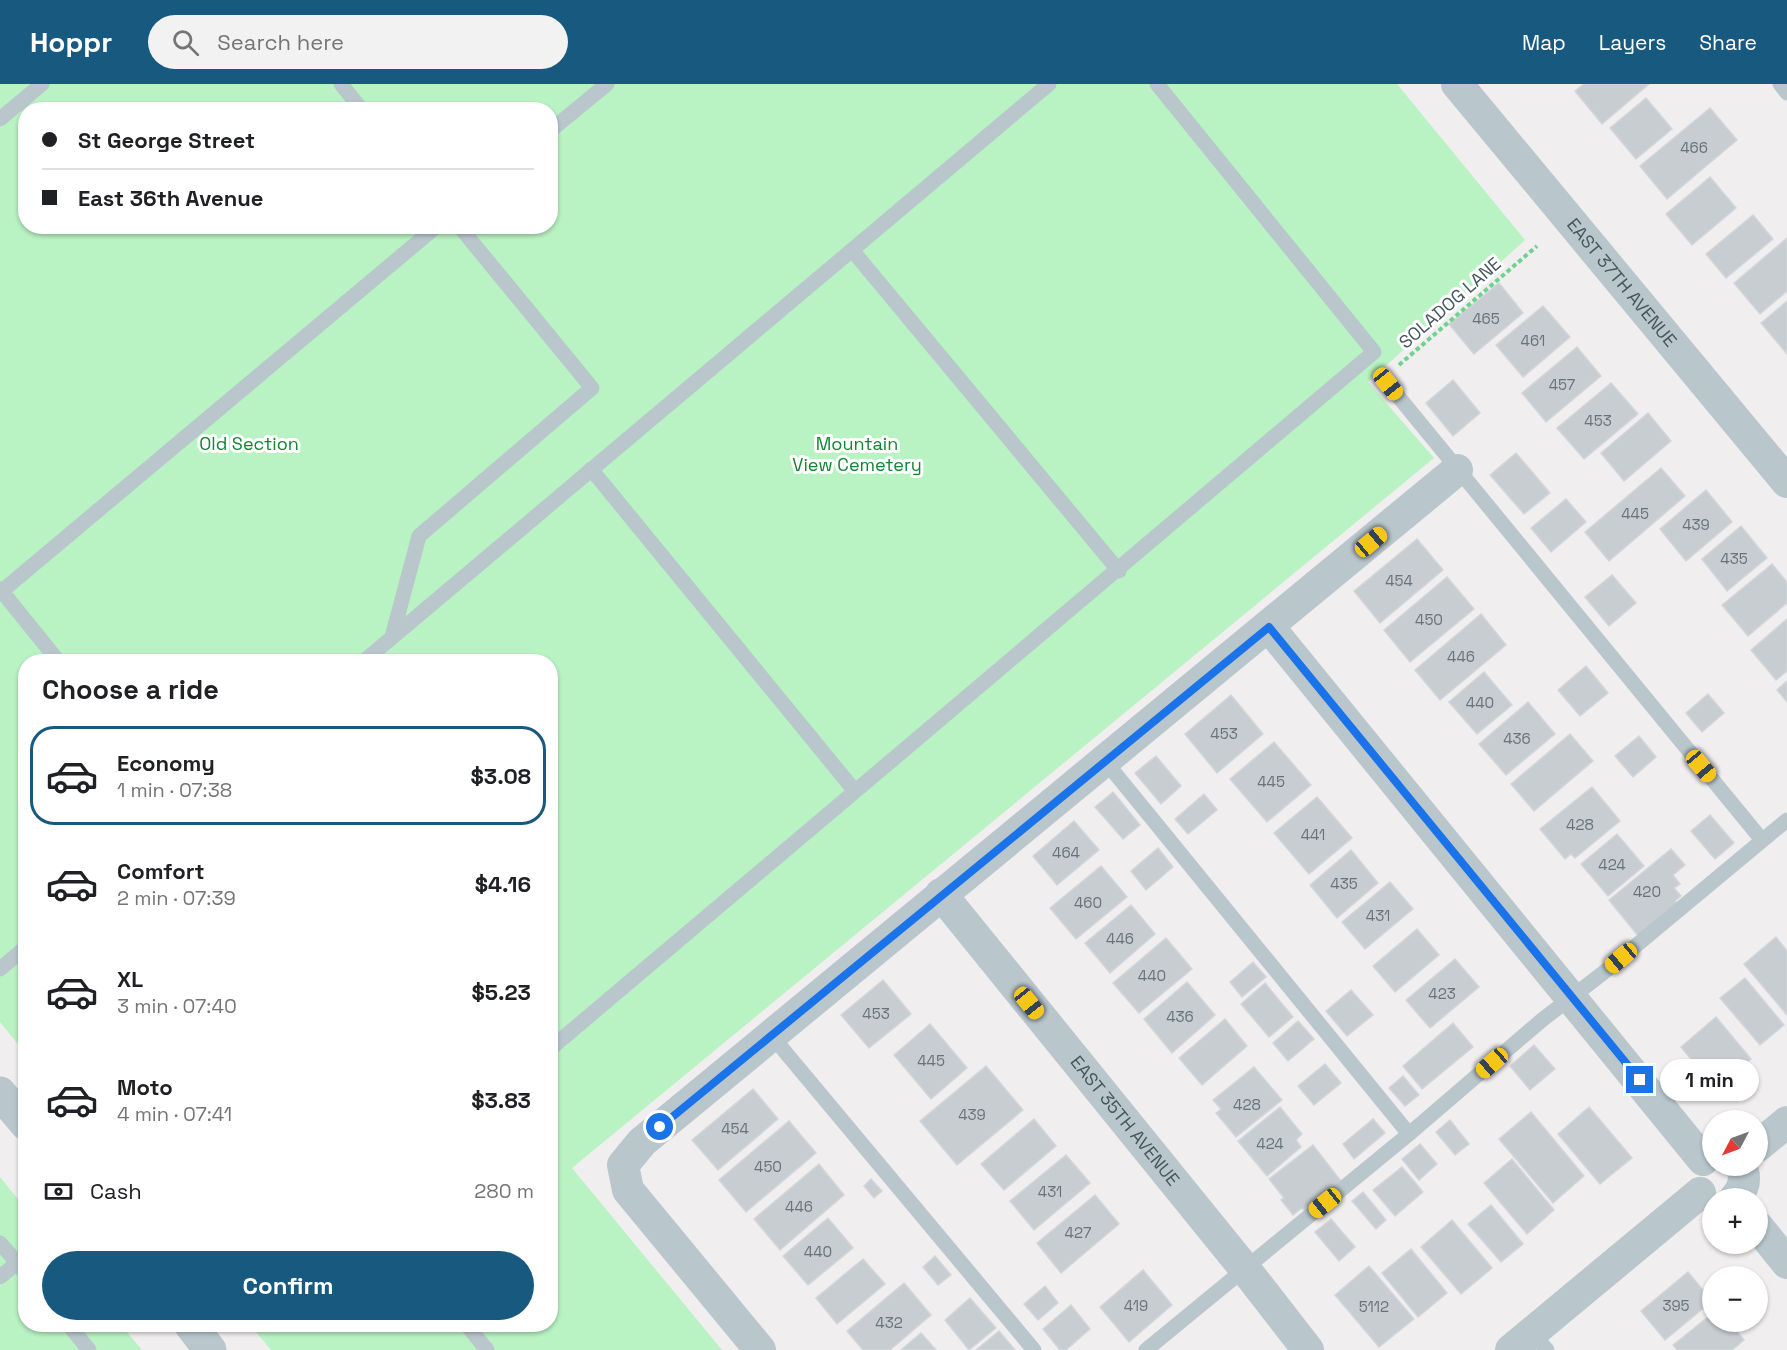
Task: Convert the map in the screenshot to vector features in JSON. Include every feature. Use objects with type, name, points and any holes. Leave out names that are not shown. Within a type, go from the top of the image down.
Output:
[{"type":"street","name":"EAST 37TH AVENUE","points":[[1457,84],[1787,482]]},
{"type":"street","points":[[760,1350],[628,1190],[623,1165],[642,1142],[1457,470]]},
{"type":"street","points":[[1269,627],[1572,997],[1702,1150]]},
{"type":"street","name":"EAST 35TH AVENUE","points":[[941,894],[1308,1350]]},
{"type":"street","points":[[0,1093],[18,1114]]},
{"type":"street","points":[[1768,1138],[1787,1122]]},
{"type":"street","points":[[1702,1162],[1695,1179],[1702,1191]]},
{"type":"street","points":[[1530,1344],[1702,1201]]},
{"type":"street","points":[[1768,1239],[1787,1263]]},
{"type":"street","points":[[195,1332],[210,1350]]},
{"type":"lane","points":[[20,102],[42,84]]},
{"type":"lane","points":[[341,84],[356,102]]},
{"type":"lane","points":[[558,124],[607,84]]},
{"type":"lane","points":[[372,654],[1049,84]]},
{"type":"lane","points":[[558,1042],[854,790],[1119,571],[1374,352],[1157,84]]},
{"type":"lane","points":[[1780,84],[1787,93]]},
{"type":"lane","points":[[0,119],[18,104]]},
{"type":"lane","points":[[53,654],[1,590],[427,234]]},
{"type":"lane","points":[[392,637],[419,536],[592,388],[466,234]]},
{"type":"lane","points":[[852,250],[1119,571]]},
{"type":"lane","points":[[1388,384],[1762,840]]},
{"type":"lane","points":[[591,470],[854,790]]},
{"type":"lane","points":[[1105,760],[1409,1134]]},
{"type":"lane","points":[[1146,1350],[1409,1134],[1542,1020],[1787,820]]},
{"type":"lane","points":[[0,969],[18,954]]},
{"type":"lane","points":[[771,1035],[1034,1350]]},
{"type":"lane","points":[[0,1243],[18,1264]]},
{"type":"lane","points":[[0,1277],[18,1269]]},
{"type":"lane","points":[[74,1332],[89,1350]]},
{"type":"lane","points":[[472,1332],[487,1350]]},
{"type":"path","name":"SOLADOG LANE","points":[[1388,384],[1387,375],[1538,246]]},
{"type":"green space","name":"Mountain View Cemetery","points":[[0,84],[1397,84],[1525,240],[1368,382],[1434,458],[572,1168],[722,1350],[271,1350],[256,1332],[558,1332],[558,654],[18,654],[18,1044],[0,1022]]},
{"type":"green space","points":[[0,1177],[18,1199],[18,1332],[127,1332],[142,1350],[0,1350]]},
{"type":"building","points":[[1584,84],[1649,84],[1602,124],[1575,91]]},
{"type":"building","points":[[1646,98],[1672,129],[1636,159],[1610,128]]},
{"type":"building","points":[[1710,108],[1737,140],[1667,199],[1640,166]]},
{"type":"building","points":[[1710,177],[1736,208],[1692,245],[1666,214]]},
{"type":"building","points":[[1753,215],[1773,239],[1726,278],[1706,254]]},
{"type":"building","points":[[1787,238],[1787,291],[1760,314],[1734,283]]},
{"type":"building","points":[[1499,283],[1523,313],[1474,354],[1449,324]]},
{"type":"building","points":[[1787,301],[1787,354],[1761,323]]},
{"type":"building","points":[[1543,306],[1570,337],[1523,377],[1496,345]]},
{"type":"building","points":[[1577,347],[1601,376],[1546,422],[1522,393]]},
{"type":"building","points":[[1453,380],[1480,413],[1453,436],[1426,403]]},
{"type":"building","points":[[1611,383],[1638,414],[1584,459],[1557,428]]},
{"type":"building","points":[[1648,413],[1671,441],[1624,481],[1601,453]]},
{"type":"building","points":[[1516,453],[1550,493],[1524,514],[1490,475]]},
{"type":"building","points":[[1661,468],[1685,496],[1609,561],[1585,532]]},
{"type":"building","points":[[1706,490],[1732,522],[1686,561],[1660,529]]},
{"type":"building","points":[[1566,499],[1586,522],[1551,552],[1531,528]]},
{"type":"building","points":[[1741,526],[1767,558],[1727,591],[1702,559]]},
{"type":"building","points":[[1417,539],[1443,570],[1380,623],[1354,591]]},
{"type":"building","points":[[1772,564],[1787,582],[1787,603],[1748,636],[1722,605]]},
{"type":"building","points":[[1612,575],[1636,603],[1609,626],[1585,597]]},
{"type":"building","points":[[1447,577],[1474,609],[1410,662],[1384,630]]},
{"type":"building","points":[[1481,614],[1506,645],[1440,700],[1415,670]]},
{"type":"building","points":[[1787,619],[1787,671],[1776,680],[1751,650]]},
{"type":"building","points":[[1586,666],[1608,693],[1580,716],[1558,690]]},
{"type":"building","points":[[1484,672],[1512,705],[1477,734],[1449,702]]},
{"type":"building","points":[[1787,681],[1787,702],[1777,690]]},
{"type":"building","points":[[1708,694],[1724,713],[1702,732],[1686,713]]},
{"type":"building","points":[[1231,695],[1263,734],[1217,773],[1185,734]]},
{"type":"building","points":[[1528,702],[1555,734],[1506,775],[1479,744]]},
{"type":"building","points":[[1570,734],[1593,761],[1534,811],[1511,784]]},
{"type":"building","points":[[1639,736],[1656,757],[1633,777],[1615,756]]},
{"type":"building","points":[[1274,742],[1311,785],[1267,822],[1230,779]]},
{"type":"building","points":[[1156,756],[1181,786],[1161,804],[1135,773]]},
{"type":"building","points":[[1592,787],[1620,821],[1575,858],[1571,854],[1565,859],[1540,829]]},
{"type":"building","points":[[1113,792],[1140,825],[1123,839],[1095,807]]},
{"type":"building","points":[[1204,794],[1217,810],[1188,834],[1175,819]]},
{"type":"building","points":[[1317,797],[1352,838],[1309,874],[1274,833]]},
{"type":"building","points":[[1710,815],[1734,843],[1715,859],[1691,831]]},
{"type":"building","points":[[1074,821],[1099,850],[1057,885],[1033,856]]},
{"type":"building","points":[[1617,834],[1644,866],[1608,896],[1581,864]]},
{"type":"building","points":[[1158,848],[1173,867],[1146,890],[1131,871]]},
{"type":"building","points":[[1671,849],[1685,865],[1673,875],[1680,884],[1674,888],[1681,896],[1675,901],[1679,905],[1639,937],[1609,900]]},
{"type":"building","points":[[1351,850],[1378,883],[1337,918],[1310,885]]},
{"type":"building","points":[[1101,866],[1127,897],[1076,939],[1050,908]]},
{"type":"building","points":[[1390,882],[1413,909],[1365,949],[1342,922]]},
{"type":"building","points":[[1131,905],[1155,934],[1110,973],[1085,943]]},
{"type":"building","points":[[1417,929],[1439,955],[1395,992],[1373,966]]},
{"type":"building","points":[[1776,937],[1787,951],[1787,1015],[1744,964]]},
{"type":"building","points":[[1166,938],[1192,969],[1139,1013],[1113,983]]},
{"type":"building","points":[[1455,959],[1479,987],[1430,1028],[1406,1000]]},
{"type":"building","points":[[1253,962],[1266,977],[1242,997],[1230,982]]},
{"type":"building","points":[[1745,978],[1784,1025],[1760,1045],[1720,998]]},
{"type":"building","points":[[883,980],[911,1014],[869,1048],[841,1015]]},
{"type":"building","points":[[1187,982],[1215,1015],[1172,1053],[1144,1019]]},
{"type":"building","points":[[1265,983],[1293,1017],[1269,1037],[1241,1004]]},
{"type":"building","points":[[1351,990],[1373,1015],[1347,1036],[1326,1011]]},
{"type":"building","points":[[1716,1017],[1751,1059],[1716,1089],[1681,1047]]},
{"type":"building","points":[[1225,1019],[1247,1046],[1202,1085],[1179,1058]]},
{"type":"building","points":[[1298,1021],[1314,1039],[1288,1061],[1273,1043]]},
{"type":"building","points":[[1453,1023],[1473,1047],[1422,1089],[1403,1066]]},
{"type":"building","points":[[930,1024],[967,1068],[931,1099],[894,1055]]},
{"type":"building","points":[[1534,1045],[1555,1069],[1530,1090],[1510,1066]]},
{"type":"building","points":[[1325,1064],[1341,1083],[1314,1105],[1298,1086]]},
{"type":"building","points":[[986,1066],[1023,1110],[957,1165],[920,1121]]},
{"type":"building","points":[[1254,1067],[1282,1100],[1236,1137],[1216,1113],[1221,1109],[1213,1100]]},
{"type":"building","points":[[1403,1076],[1419,1095],[1405,1106],[1389,1088]]},
{"type":"building","points":[[753,1089],[778,1119],[718,1170],[692,1140]]},
{"type":"building","points":[[1280,1107],[1302,1134],[1296,1140],[1301,1147],[1267,1176],[1238,1141]]},
{"type":"building","points":[[1589,1107],[1632,1158],[1600,1184],[1558,1134]]},
{"type":"building","points":[[1531,1112],[1584,1176],[1553,1203],[1499,1139]]},
{"type":"building","points":[[1034,1119],[1056,1146],[1004,1190],[981,1164]]},
{"type":"building","points":[[1373,1119],[1385,1133],[1354,1159],[1343,1144]]},
{"type":"building","points":[[1450,1120],[1469,1144],[1455,1155],[1436,1132]]},
{"type":"building","points":[[789,1121],[816,1153],[746,1212],[719,1180]]},
{"type":"building","points":[[1420,1144],[1437,1164],[1419,1180],[1402,1159]]},
{"type":"building","points":[[1313,1145],[1341,1181],[1304,1210],[1302,1208],[1293,1215],[1281,1200],[1284,1198],[1269,1179]]},
{"type":"building","points":[[1066,1155],[1090,1183],[1034,1230],[1010,1201]]},
{"type":"building","points":[[1512,1159],[1554,1210],[1527,1234],[1484,1183]]},
{"type":"building","points":[[819,1164],[844,1195],[780,1250],[754,1219]]},
{"type":"building","points":[[1402,1167],[1423,1192],[1395,1216],[1373,1190]]},
{"type":"building","points":[[871,1179],[882,1191],[874,1198],[864,1186]]},
{"type":"building","points":[[1363,1192],[1386,1220],[1376,1229],[1352,1201]]},
{"type":"building","points":[[1095,1195],[1119,1224],[1061,1273],[1037,1243]]},
{"type":"building","points":[[1491,1205],[1523,1244],[1501,1262],[1468,1224]]},
{"type":"building","points":[[828,1218],[853,1248],[808,1285],[783,1256]]},
{"type":"building","points":[[1331,1219],[1355,1247],[1339,1261],[1315,1232]]},
{"type":"building","points":[[1452,1220],[1492,1268],[1461,1294],[1421,1247]]},
{"type":"building","points":[[1411,1249],[1447,1293],[1418,1317],[1382,1273]]},
{"type":"building","points":[[935,1256],[951,1275],[938,1285],[923,1267]]},
{"type":"building","points":[[863,1259],[885,1284],[837,1324],[816,1298]]},
{"type":"building","points":[[1369,1266],[1414,1319],[1379,1347],[1335,1295]]},
{"type":"building","points":[[1143,1270],[1172,1305],[1129,1342],[1100,1307]]},
{"type":"building","points":[[1688,1272],[1702,1289],[1702,1309],[1665,1340],[1641,1311]]},
{"type":"building","points":[[904,1283],[931,1315],[890,1350],[863,1350],[847,1331]]},
{"type":"building","points":[[1045,1286],[1058,1303],[1038,1320],[1024,1304]]},
{"type":"building","points":[[970,1298],[996,1328],[969,1350],[945,1320]]},
{"type":"building","points":[[1071,1305],[1090,1329],[1066,1350],[1060,1350],[1043,1329]]},
{"type":"building","points":[[1702,1322],[1702,1332],[1737,1332],[1744,1340],[1732,1350],[1677,1350],[1673,1345]]},
{"type":"building","points":[[999,1331],[1015,1350],[976,1350]]},
{"type":"building","points":[[921,1333],[936,1350],[901,1350]]},
{"type":"route","points":[[660,1127],[1269,627],[1640,1080]]},
{"type":"park label","name":"Old Section","points":[[249,444]]}]
